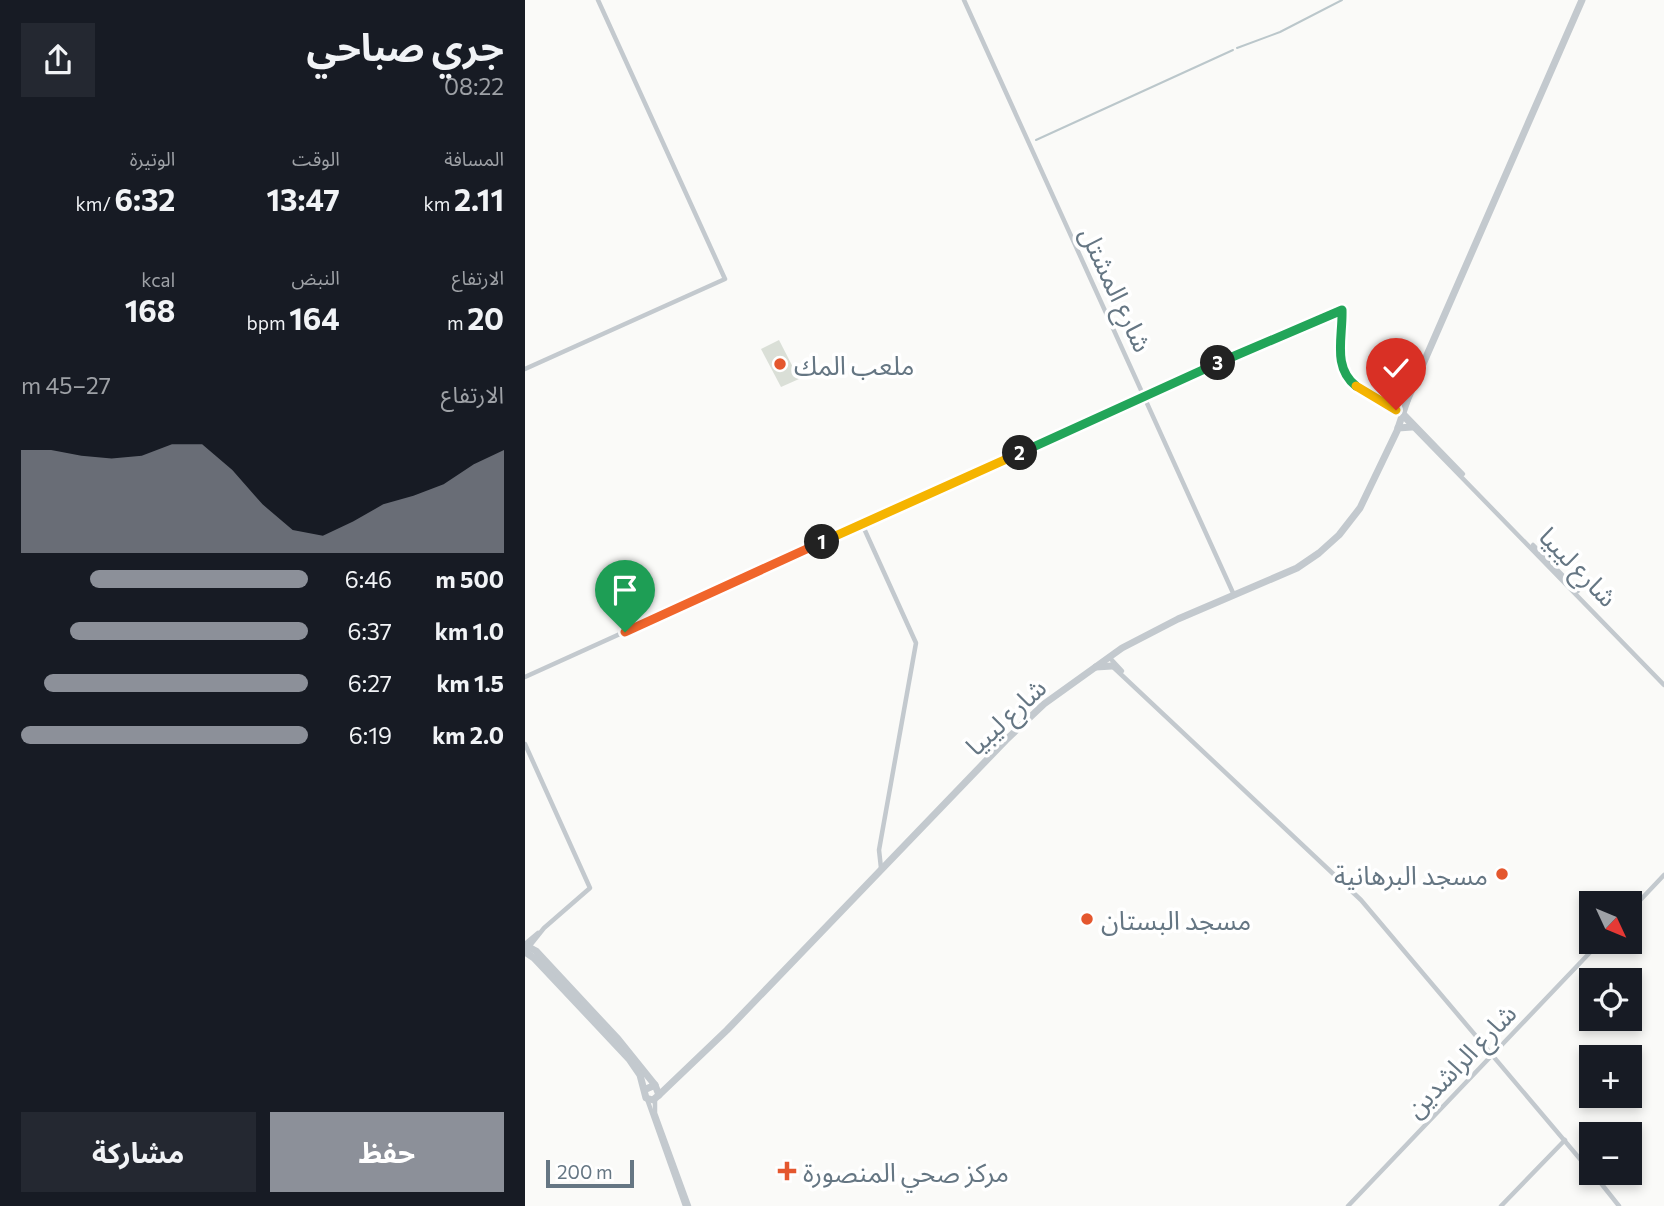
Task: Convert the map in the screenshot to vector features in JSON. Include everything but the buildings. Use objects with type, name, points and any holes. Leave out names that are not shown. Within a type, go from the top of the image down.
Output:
[{"type":"highway","points":[[1110,662],[1119,650],[1167,624],[1302,565],[1334,540],[1360,508],[1396,431],[1401,414],[1582,0]]},
{"type":"highway","points":[[1396,431],[1412,427]]},
{"type":"highway","name":"شارع ليبيا","points":[[651,1095],[673,1084],[1020,726],[1096,667],[1110,662]]},
{"type":"highway","points":[[526,948],[612,1032],[655,1085]]},
{"type":"highway","points":[[526,948],[629,1059],[651,1095]]},
{"type":"highway","points":[[655,1085],[673,1084]]},
{"type":"highway","points":[[651,1095],[655,1085]]},
{"type":"highway","points":[[651,1095],[655,1085]]},
{"type":"street","points":[[525,369],[725,279],[597,0]]},
{"type":"street","name":"شارع المشتل","points":[[964,0],[1234,595]]},
{"type":"street","points":[[525,677],[1342,310],[1340,356],[1346,375],[1359,388],[1401,414]]},
{"type":"street","name":"شارع ليبيا","points":[[1401,414],[1554,569]]},
{"type":"street","name":"شارع ليبيا","points":[[1401,414],[1422,431],[1664,683]]},
{"type":"street","points":[[862,524],[916,643],[879,850],[881,870]]},
{"type":"street","points":[[1110,662],[1360,900],[1579,1157]]},
{"type":"street","points":[[525,744],[590,888],[542,930],[526,948]]},
{"type":"street","points":[[1642,898],[1664,875]]},
{"type":"street","name":"شارع الراشدين","points":[[1348,1206],[1589,954]]},
{"type":"street","points":[[651,1095],[687,1206]]},
{"type":"street","points":[[1501,1206],[1565,1140]]},
{"type":"street","points":[[1602,1185],[1619,1206]]},
{"type":"shaded area","name":"ملعب المك","points":[[779,340],[799,379],[781,387],[761,349]]},
{"type":"waterway","points":[[1237,48],[1280,32],[1342,0]]},
{"type":"waterway","points":[[1036,140],[1233,50]]},
{"type":"place","name":"ملعب المك","points":[[780,364]]},
{"type":"place","name":"مسجد البرهانية","points":[[1502,874]]},
{"type":"place","name":"مسجد البستان","points":[[1087,919]]},
{"type":"place","name":"مركز صحي المنصورة","points":[[787,1171]]},
{"type":"route","points":[[625,632],[1214,365],[1342,310],[1340,356],[1346,375],[1359,388],[1396,410]]}]
